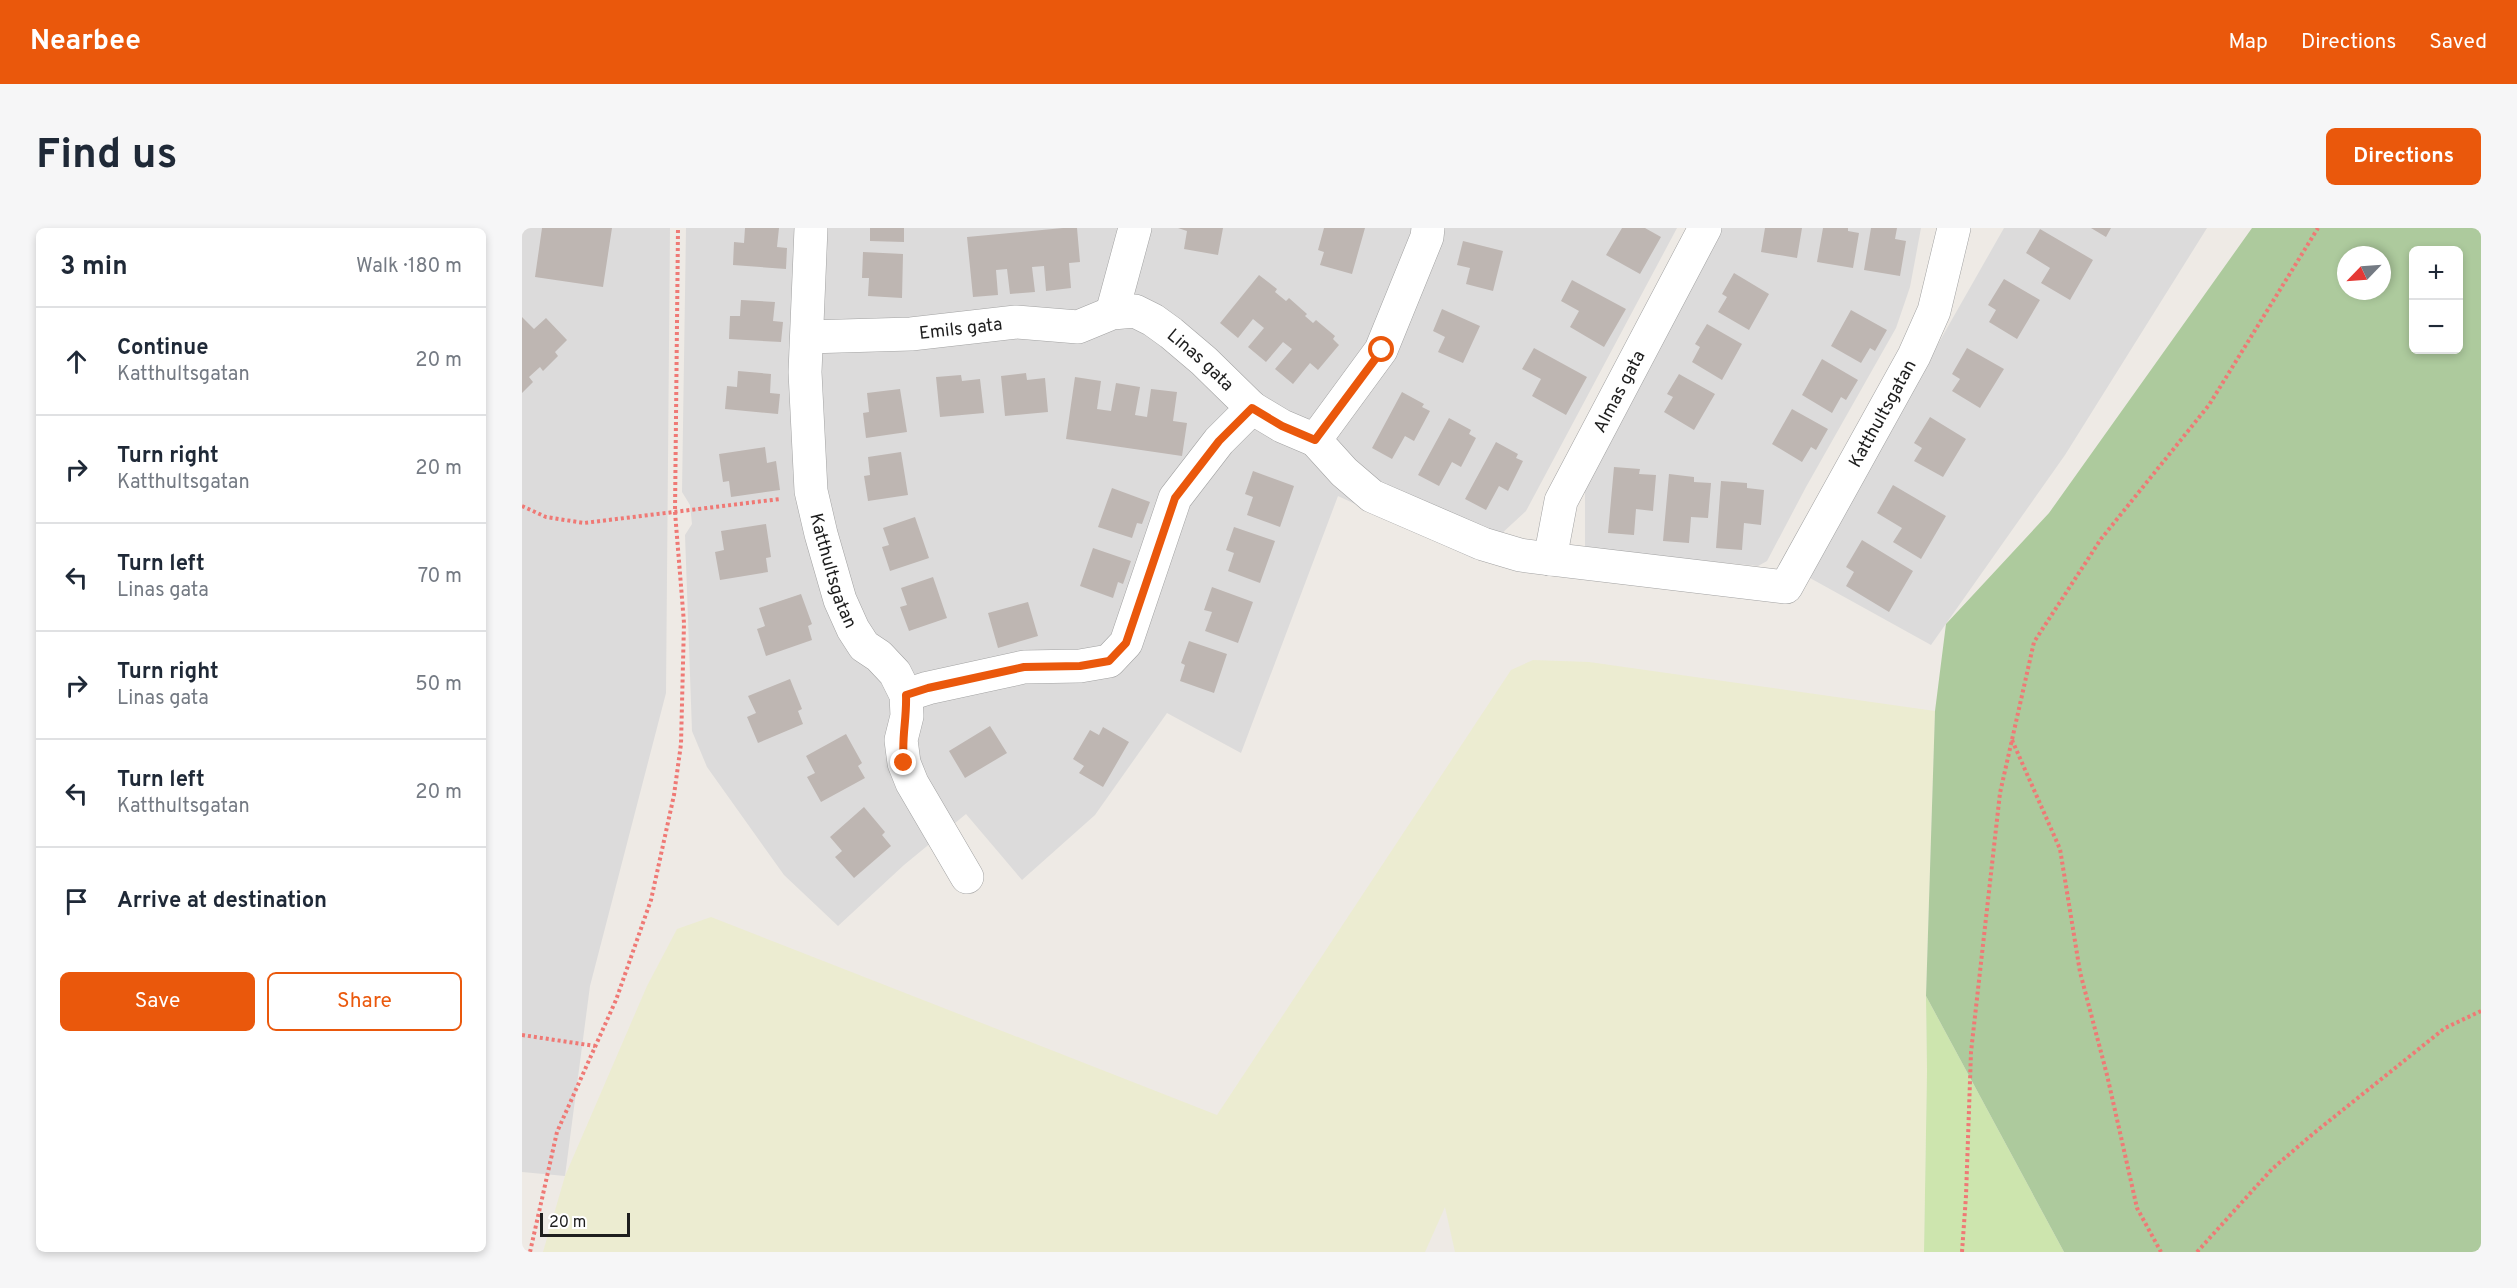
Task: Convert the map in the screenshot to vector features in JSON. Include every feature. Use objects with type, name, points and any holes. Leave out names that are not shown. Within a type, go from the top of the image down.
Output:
[{"type":"street","name":"Katthultsgatan","points":[[811,228],[805,372],[812,493],[840,600],[853,629],[864,646],[879,656],[895,673],[906,695]]},
{"type":"street","points":[[1112,313],[1135,228]]},
{"type":"street","points":[[1315,440],[1382,350],[1427,237],[1428,228]]},
{"type":"street","name":"Almas gata","points":[[1550,559],[1562,501],[1705,228]]},
{"type":"street","name":"Katthultsgatan","points":[[1550,559],[1785,587],[1914,356],[1934,311],[1954,228]]},
{"type":"street","name":"Linas gata","points":[[1112,313],[1135,311],[1153,320],[1204,361],[1252,408]]},
{"type":"street","name":"Emils gata","points":[[807,337],[910,334],[1016,322],[1078,327],[1112,313]]},
{"type":"street","points":[[967,877],[938,830],[904,763],[901,740],[907,716],[906,695],[1024,667],[1080,666],[1109,661],[1126,643],[1175,498],[1219,441],[1252,408],[1282,426],[1315,440],[1344,472],[1372,496],[1483,544],[1520,555],[1550,559]]},
{"type":"path","points":[[530,1252],[557,1132],[616,1000],[651,900],[674,795],[681,744],[684,623],[675,512],[678,228]]},
{"type":"path","points":[[1962,1252],[1971,1052],[2000,794],[2034,642],[2101,538],[2209,405],[2318,228]]},
{"type":"path","points":[[522,506],[546,517],[584,523],[750,504],[812,493]]},
{"type":"path","points":[[2012,740],[2060,849],[2080,972],[2107,1075],[2137,1208],[2161,1252]]},
{"type":"path","points":[[2197,1252],[2272,1169],[2297,1147],[2445,1028],[2481,1011]]},
{"type":"path","points":[[522,1035],[595,1046]]},
{"type":"shaded area","points":[[522,228],[670,228],[666,693],[590,986],[565,1176],[522,1172]]},
{"type":"shaded area","points":[[686,228],[1677,228],[1526,511],[1474,559],[1338,496],[1241,753],[1167,713],[1095,815],[1022,880],[966,814],[904,865],[838,926],[784,875],[707,767],[692,731],[685,535],[692,524],[690,505],[682,492]]},
{"type":"shaded area","points":[[1719,228],[1921,228],[1910,287],[1896,328],[1767,561],[1758,566],[1585,549],[1585,479]]},
{"type":"shaded area","points":[[2004,228],[2207,228],[2065,455],[1931,645],[1810,578],[1822,548]]},
{"type":"green space","points":[[2252,228],[2481,228],[2481,1252],[2064,1252],[1926,996],[1935,711],[1946,624],[2049,513]]},
{"type":"green space","points":[[1533,660],[1589,662],[1935,711],[1926,996],[1924,1252],[1455,1252],[1445,1207],[1425,1252],[543,1252],[565,1176],[647,986],[677,929],[711,917],[1217,1115],[1511,670]]},
{"type":"green space","points":[[1926,996],[2064,1252],[1924,1252]]},
{"type":"building","points":[[542,228],[612,228],[603,287],[535,277]]},
{"type":"building","points":[[745,228],[779,228],[777,247],[787,248],[786,269],[733,265],[734,242],[744,243]]},
{"type":"building","points":[[870,228],[904,228],[904,242],[870,241]]},
{"type":"building","points":[[1077,228],[1080,262],[1069,263],[1071,288],[1046,291],[1044,266],[1032,267],[1035,292],[1010,294],[1007,269],[996,270],[998,295],[973,297],[967,237]]},
{"type":"building","points":[[1178,228],[1223,228],[1218,255],[1184,249],[1187,231]]},
{"type":"building","points":[[1324,228],[1365,228],[1352,274],[1320,265],[1324,252],[1318,250]]},
{"type":"building","points":[[1622,228],[1645,228],[1661,237],[1640,274],[1606,255]]},
{"type":"building","points":[[1765,228],[1802,228],[1797,258],[1761,252]]},
{"type":"building","points":[[1823,228],[1848,228],[1848,231],[1859,233],[1853,268],[1817,262]]},
{"type":"building","points":[[1871,228],[1897,228],[1895,239],[1906,241],[1900,276],[1864,270]]},
{"type":"building","points":[[2091,228],[2111,228],[2106,237]]},
{"type":"building","points":[[2040,229],[2093,260],[2070,300],[2041,283],[2050,268],[2026,253]]},
{"type":"building","points":[[1463,241],[1503,251],[1493,291],[1466,284],[1470,268],[1457,265]]},
{"type":"building","points":[[863,252],[903,254],[902,298],[868,296],[869,278],[862,278]]},
{"type":"building","points":[[1734,273],[1769,294],[1749,330],[1718,312],[1727,297],[1722,294]]},
{"type":"building","points":[[1259,275],[1277,289],[1275,292],[1286,301],[1289,298],[1307,314],[1305,316],[1313,323],[1316,320],[1335,336],[1333,339],[1339,345],[1318,370],[1310,363],[1293,384],[1275,369],[1292,349],[1283,342],[1266,362],[1248,347],[1264,328],[1253,319],[1238,338],[1220,323]]},
{"type":"building","points":[[2004,279],[2040,300],[2017,339],[1989,322],[1996,310],[1988,305]]},
{"type":"building","points":[[1572,280],[1626,309],[1604,347],[1570,327],[1579,311],[1561,301]]},
{"type":"building","points":[[741,300],[775,302],[773,321],[783,322],[781,342],[729,339],[730,316],[740,316]]},
{"type":"building","points":[[1442,309],[1480,326],[1463,363],[1438,352],[1445,337],[1433,331]]},
{"type":"building","points":[[1851,310],[1887,330],[1875,351],[1870,348],[1861,363],[1831,346]]},
{"type":"building","points":[[522,317],[534,329],[546,318],[567,340],[555,352],[558,356],[543,371],[540,367],[529,377],[533,382],[522,393]]},
{"type":"building","points":[[1707,324],[1742,344],[1722,380],[1692,362],[1700,347],[1695,344]]},
{"type":"building","points":[[1534,348],[1587,377],[1566,415],[1532,396],[1541,379],[1522,369]]},
{"type":"building","points":[[1967,348],[2004,369],[1980,408],[1952,391],[1960,379],[1952,374]]},
{"type":"building","points":[[1822,359],[1858,380],[1846,400],[1841,397],[1832,413],[1802,395]]},
{"type":"building","points":[[738,371],[771,374],[770,393],[780,394],[778,414],[725,409],[727,386],[737,387]]},
{"type":"building","points":[[1026,373],[1027,380],[1045,378],[1048,412],[1005,416],[1001,376]]},
{"type":"building","points":[[1679,374],[1715,394],[1694,430],[1664,412],[1673,397],[1667,394]]},
{"type":"building","points":[[961,375],[962,381],[980,379],[984,413],[940,417],[936,377]]},
{"type":"building","points":[[1075,377],[1101,381],[1097,409],[1111,411],[1116,383],[1140,387],[1135,415],[1147,417],[1151,389],[1177,392],[1173,421],[1187,423],[1182,456],[1066,439]]},
{"type":"building","points":[[900,389],[907,432],[866,438],[863,413],[869,412],[867,393]]},
{"type":"building","points":[[1402,392],[1424,404],[1422,407],[1430,411],[1414,441],[1405,436],[1392,459],[1372,448]]},
{"type":"building","points":[[1792,409],[1828,429],[1816,450],[1811,447],[1802,462],[1772,444]]},
{"type":"building","points":[[1930,417],[1966,439],[1943,477],[1914,461],[1922,448],[1914,443]]},
{"type":"building","points":[[1449,418],[1471,430],[1469,434],[1476,438],[1461,467],[1452,462],[1439,486],[1418,475]]},
{"type":"building","points":[[1496,442],[1518,454],[1516,458],[1523,461],[1508,491],[1499,486],[1486,510],[1465,499]]},
{"type":"building","points":[[765,447],[767,463],[776,461],[780,490],[731,497],[729,481],[723,482],[719,454]]},
{"type":"building","points":[[901,452],[908,495],[868,501],[864,476],[870,475],[868,457]]},
{"type":"building","points":[[1614,467],[1640,469],[1639,474],[1656,475],[1653,511],[1636,509],[1634,535],[1608,533]]},
{"type":"building","points":[[1253,471],[1294,486],[1280,527],[1247,515],[1253,497],[1245,494]]},
{"type":"building","points":[[1669,474],[1694,477],[1694,482],[1711,483],[1708,518],[1691,517],[1689,543],[1663,541]]},
{"type":"building","points":[[1721,481],[1747,483],[1747,488],[1764,490],[1761,525],[1744,523],[1742,550],[1716,548]]},
{"type":"building","points":[[1893,485],[1946,516],[1921,559],[1893,542],[1902,528],[1877,513]]},
{"type":"building","points":[[1112,488],[1150,502],[1142,524],[1137,523],[1132,538],[1098,527]]},
{"type":"building","points":[[915,517],[929,558],[890,571],[882,547],[889,545],[883,528]]},
{"type":"building","points":[[766,524],[771,557],[766,558],[768,572],[720,580],[715,552],[724,550],[721,531]]},
{"type":"building","points":[[1234,527],[1275,541],[1260,583],[1228,571],[1234,553],[1226,550]]},
{"type":"building","points":[[1862,540],[1913,571],[1889,612],[1846,586],[1854,572],[1846,567]]},
{"type":"building","points":[[1093,548],[1131,561],[1123,584],[1118,582],[1113,598],[1080,586]]},
{"type":"building","points":[[933,577],[947,618],[909,631],[900,607],[907,605],[901,588]]},
{"type":"building","points":[[1212,587],[1253,602],[1238,643],[1205,631],[1212,612],[1204,610]]},
{"type":"building","points":[[801,594],[812,624],[808,626],[812,640],[766,656],[757,629],[765,626],[759,608]]},
{"type":"building","points":[[1028,602],[1038,636],[998,648],[988,613]]},
{"type":"building","points":[[1189,641],[1227,654],[1214,693],[1180,681],[1185,665],[1181,663]]},
{"type":"building","points":[[790,679],[802,709],[798,711],[803,724],[758,743],[747,717],[756,713],[748,696]]},
{"type":"building","points":[[990,726],[1007,753],[965,778],[949,751]]},
{"type":"building","points":[[1103,727],[1129,742],[1103,787],[1079,773],[1084,766],[1073,759],[1090,730],[1099,735]]},
{"type":"building","points":[[846,734],[862,763],[858,766],[865,778],[821,802],[807,777],[815,773],[806,756]]},
{"type":"building","points":[[864,807],[885,832],[882,835],[891,846],[854,878],[835,857],[842,851],[830,837]]},
{"type":"route","points":[[904,763],[901,740],[907,716],[906,695],[1024,667],[1080,666],[1109,661],[1126,643],[1175,498],[1219,441],[1252,408],[1282,426],[1315,440],[1346,402],[1382,350]]}]
